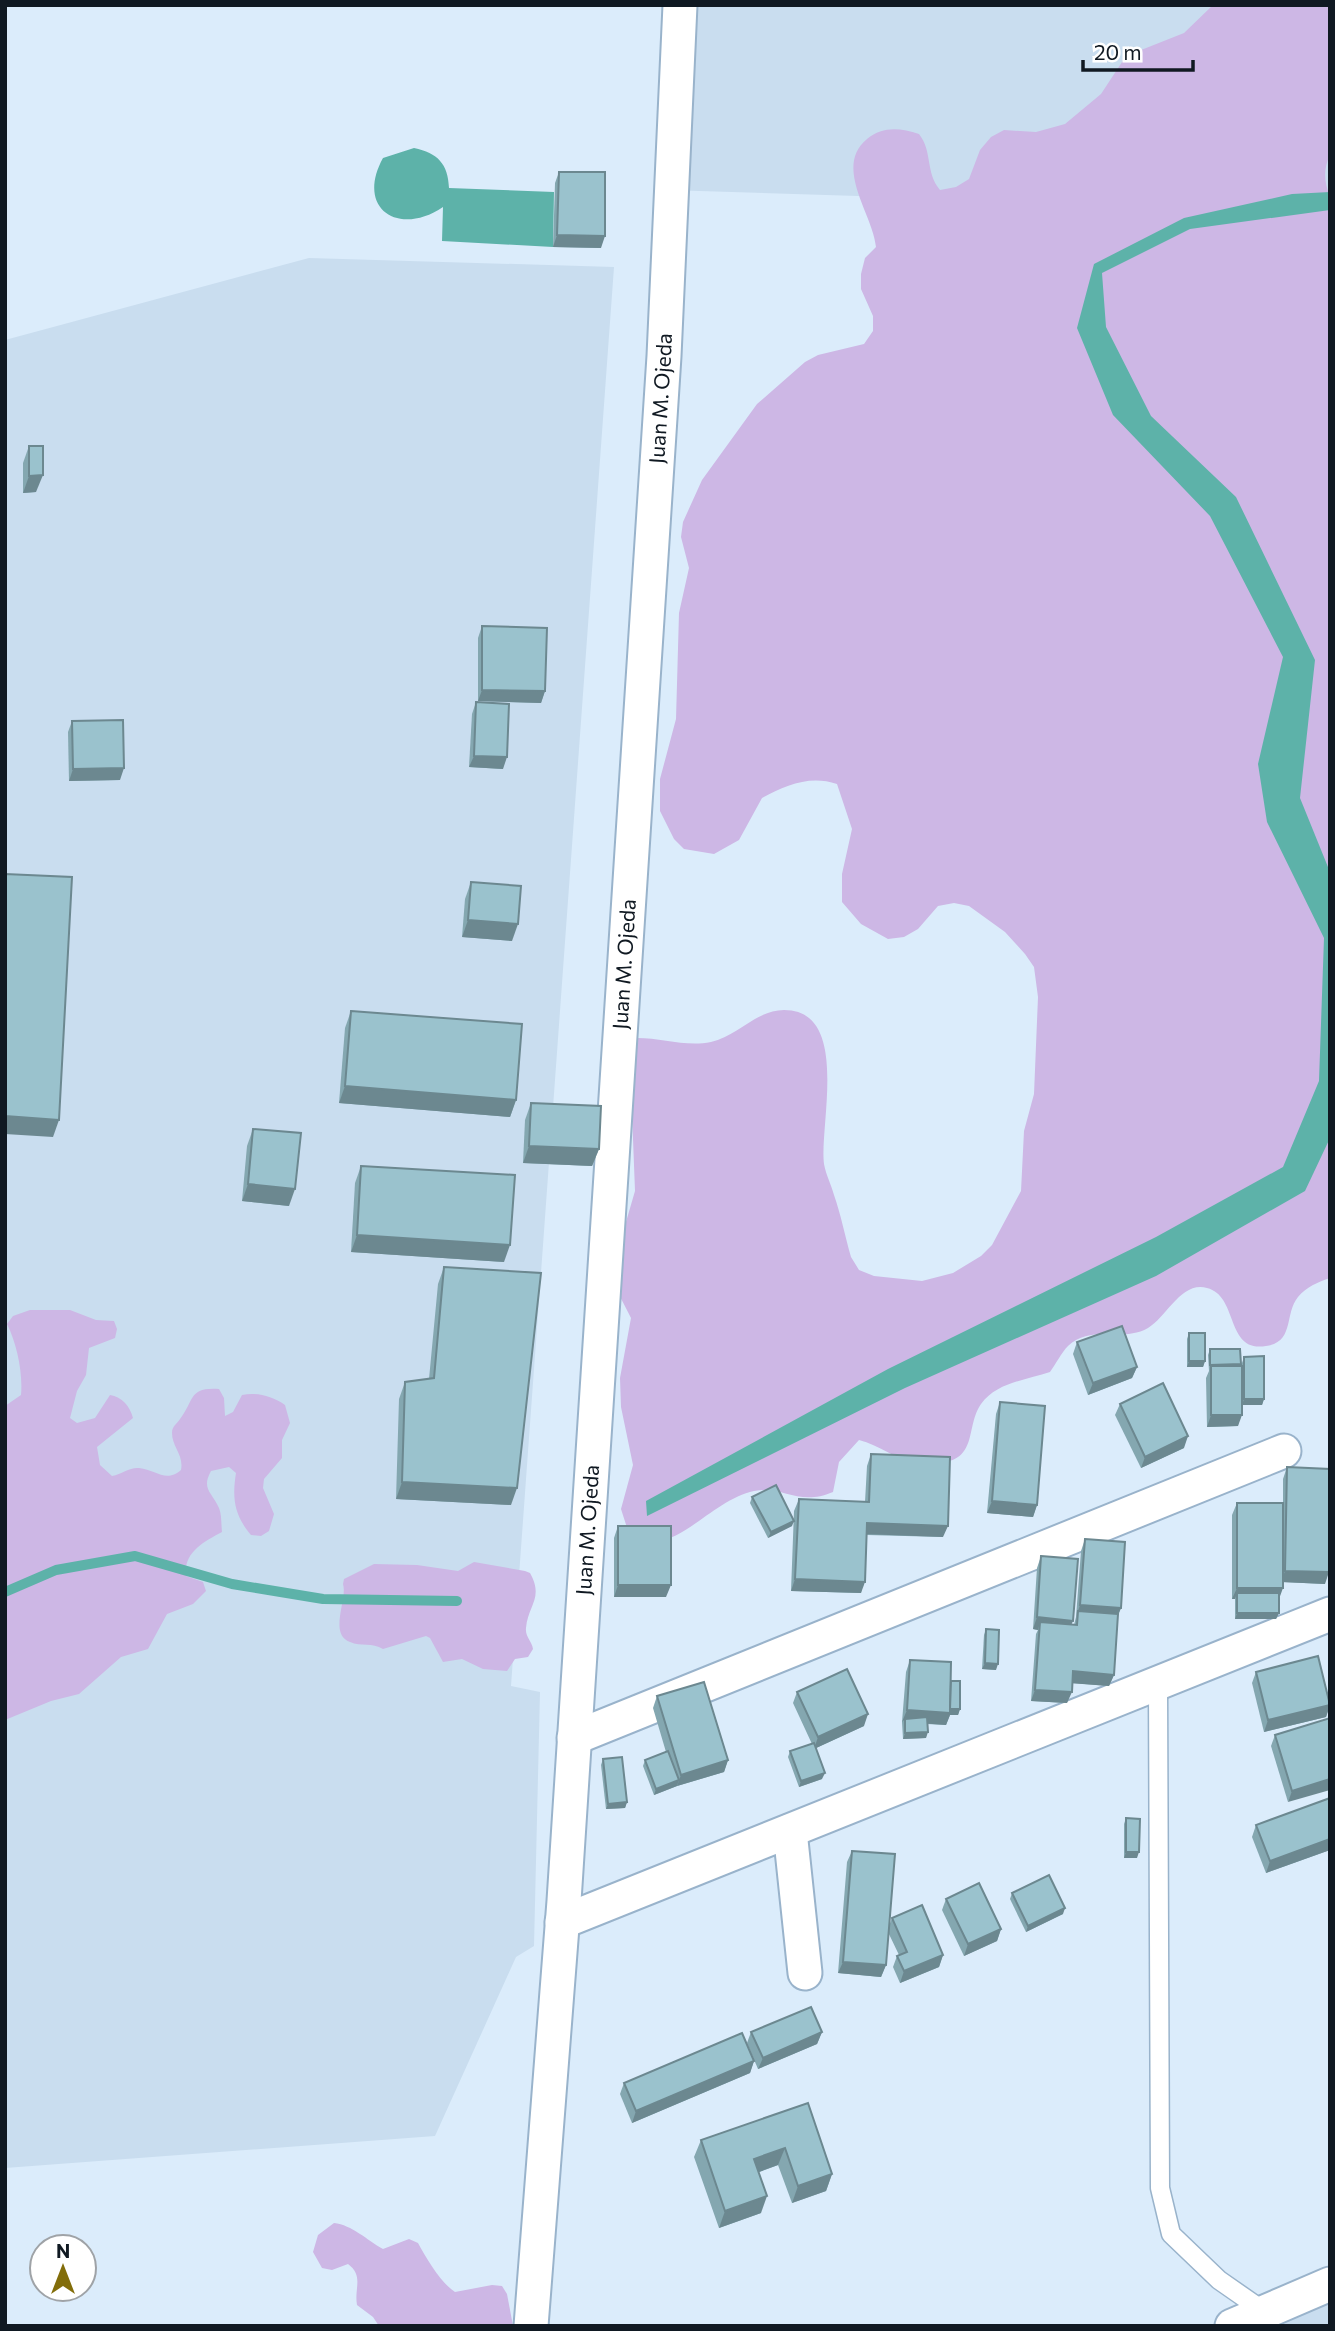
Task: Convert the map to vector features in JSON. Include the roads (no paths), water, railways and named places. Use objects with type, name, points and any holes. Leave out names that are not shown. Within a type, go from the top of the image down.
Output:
[{"type":"street","name":"Juan M. Ojeda","points":[[531,2326],[562,1922],[664,356],[680,5]]},
{"type":"street","points":[[574,1738],[1284,1451]]},
{"type":"street","points":[[562,1922],[1330,1614]]},
{"type":"street","points":[[790,1831],[805,1973]]},
{"type":"street","points":[[1232,2326],[1330,2284]]},
{"type":"lane","points":[[1158,1685],[1160,2188],[1171,2234],[1219,2280],[1265,2312]]},
{"type":"waterway","points":[[5,1592],[56,1570],[135,1556],[232,1584],[323,1599],[457,1601]]}]
